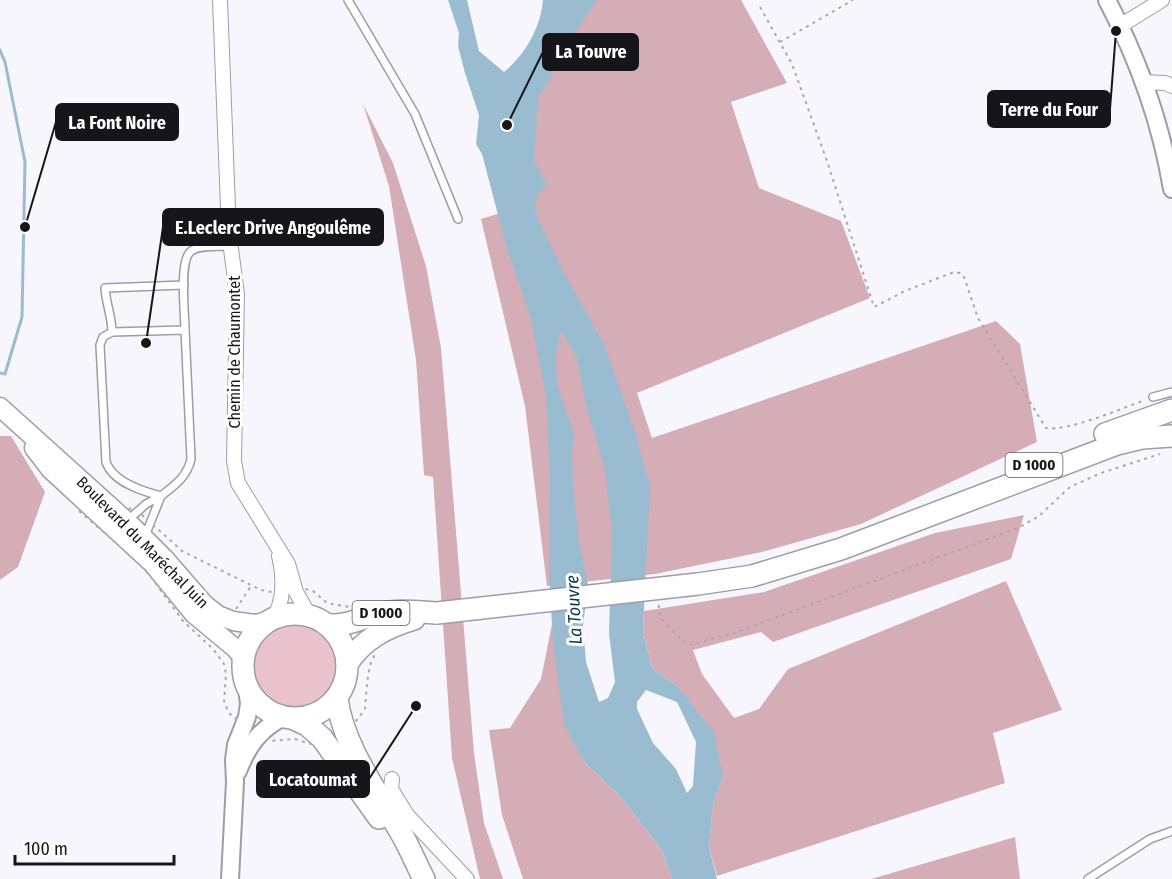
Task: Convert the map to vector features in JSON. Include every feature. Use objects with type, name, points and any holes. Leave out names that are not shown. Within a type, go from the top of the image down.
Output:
[{"type":"main road","name":"Boulevard du Maréchal Juin","points":[[3,409],[144,538],[191,591],[218,615],[244,623],[270,620]]},
{"type":"main road","name":"Boulevard du Maréchal Juin","points":[[3,409],[51,470],[153,564],[194,614],[236,649],[243,658]]},
{"type":"main road","name":"D 1000","points":[[900,526],[975,490],[1094,439],[1172,410]]},
{"type":"main road","name":"D 1000","points":[[318,620],[348,625],[380,614],[396,612],[437,613],[698,585],[752,576],[842,549],[1117,444],[1142,438],[1167,444]]},
{"type":"main road","name":"D 1000","points":[[347,664],[355,652],[368,640],[393,625],[437,613]]},
{"type":"main road","points":[[288,718],[318,713],[328,707],[337,698],[345,682],[347,664],[342,642],[318,620],[291,614],[270,620],[255,632],[247,644],[243,658],[247,688],[266,710],[307,725],[322,738],[421,874]]},
{"type":"main road","points":[[337,698],[343,726],[352,747],[406,842],[421,874]]},
{"type":"street","name":"Chemin de Chaumontet","points":[[220,0],[230,246],[237,294],[234,461],[238,483],[288,564],[289,593],[318,620]]},
{"type":"street","points":[[1107,0],[1143,82],[1167,156],[1172,189]]},
{"type":"street","points":[[1120,26],[1162,0]]},
{"type":"street","points":[[1143,82],[1165,83],[1172,86]]},
{"type":"street","points":[[270,620],[289,593]]},
{"type":"street","points":[[230,879],[235,782],[252,728],[247,688]]},
{"type":"street","points":[[252,728],[288,718]]},
{"type":"street","points":[[392,779],[391,789],[407,815],[467,879]]},
{"type":"lane","points":[[348,0],[414,114],[458,219]]},
{"type":"lane","points":[[126,521],[146,504],[182,480],[189,469],[191,459],[184,263],[190,252],[200,248],[230,246]]},
{"type":"lane","points":[[112,332],[112,321],[105,302],[105,288],[184,285]]},
{"type":"lane","points":[[161,496],[147,493],[116,477],[109,470],[106,462],[100,345],[103,337],[112,332],[185,330]]},
{"type":"lane","points":[[1153,397],[1172,392]]},
{"type":"lane","points":[[144,538],[161,496]]},
{"type":"lane","points":[[1088,879],[1150,839],[1172,831]]},
{"type":"path","points":[[780,42],[853,0]]},
{"type":"path","points":[[760,7],[792,64],[827,161],[874,307],[905,291],[954,272],[960,273],[964,277],[978,318],[1046,428],[1054,430],[1067,427],[1153,397]]},
{"type":"path","points":[[660,601],[658,610],[662,620],[689,645],[734,633],[1018,528],[1039,516],[1070,487],[1167,444]]},
{"type":"path","points":[[213,649],[224,664],[226,709],[232,717],[267,740],[295,739],[311,744],[330,731],[357,720],[363,714],[369,665],[375,654],[374,649],[361,632],[350,607],[327,603],[313,591],[305,589],[289,593],[251,586]]},
{"type":"shaded area","points":[[562,0],[741,0],[787,83],[731,102],[759,188],[841,221],[870,298],[637,393],[652,438],[996,321],[1020,344],[1037,442],[861,524],[762,552],[655,574],[547,586],[525,406],[481,219],[507,211]]},
{"type":"shaded area","points":[[363,104],[393,163],[426,266],[441,348],[474,753],[484,823],[503,879],[480,879],[452,758],[433,477],[424,475],[416,360],[389,186]]},
{"type":"shaded area","points":[[0,436],[11,436],[45,492],[18,567],[0,580]]},
{"type":"shaded area","points":[[1024,515],[1011,559],[773,642],[761,632],[693,650],[702,674],[734,718],[759,709],[788,669],[1006,581],[1062,710],[993,733],[1005,783],[717,876],[709,847],[713,805],[723,777],[676,685],[652,668],[643,631],[644,611],[764,592],[935,533]]},
{"type":"shaded area","points":[[294,622],[311,626],[325,635],[334,649],[338,666],[334,683],[325,697],[311,706],[294,710],[277,706],[263,697],[254,683],[250,666],[254,649],[263,635],[277,626]]},
{"type":"shaded area","points":[[552,624],[556,660],[585,763],[618,794],[662,850],[672,879],[523,879],[502,815],[489,730],[510,728],[541,679]]},
{"type":"shaded area","points":[[1015,837],[1020,879],[871,879]]},
{"type":"water","name":"La Touvre","points":[[448,0],[467,0],[479,51],[504,72],[531,40],[542,10],[543,0],[597,0],[562,52],[548,83],[538,97],[534,161],[547,185],[537,195],[535,213],[564,273],[604,344],[635,432],[650,485],[643,631],[652,668],[676,685],[714,732],[723,777],[713,805],[709,847],[717,879],[672,879],[662,850],[618,794],[585,763],[564,725],[553,642],[549,573],[550,476],[546,396],[531,319],[506,245],[482,154],[476,144],[479,115],[458,46],[459,33]],"holes":[[[561,330],[577,358],[586,406],[605,470],[612,530],[609,634],[615,682],[608,698],[599,702],[586,662],[583,626],[588,584],[579,543],[573,486],[574,432],[557,386],[556,354]],[[646,690],[677,702],[696,742],[693,786],[687,793],[676,769],[653,743],[637,709],[637,702]]]},
{"type":"waterway","points":[[0,50],[5,62],[25,162],[22,317],[5,374],[0,373]]},
{"type":"place","name":"Terre du Four","points":[[1116,31]]},
{"type":"place","name":"La Touvre","points":[[507,125]]},
{"type":"place","name":"La Font Noire","points":[[25,227]]},
{"type":"place","name":"E.Leclerc Drive Angoulême","points":[[146,343]]},
{"type":"place","name":"Locatoumat","points":[[416,706]]}]
